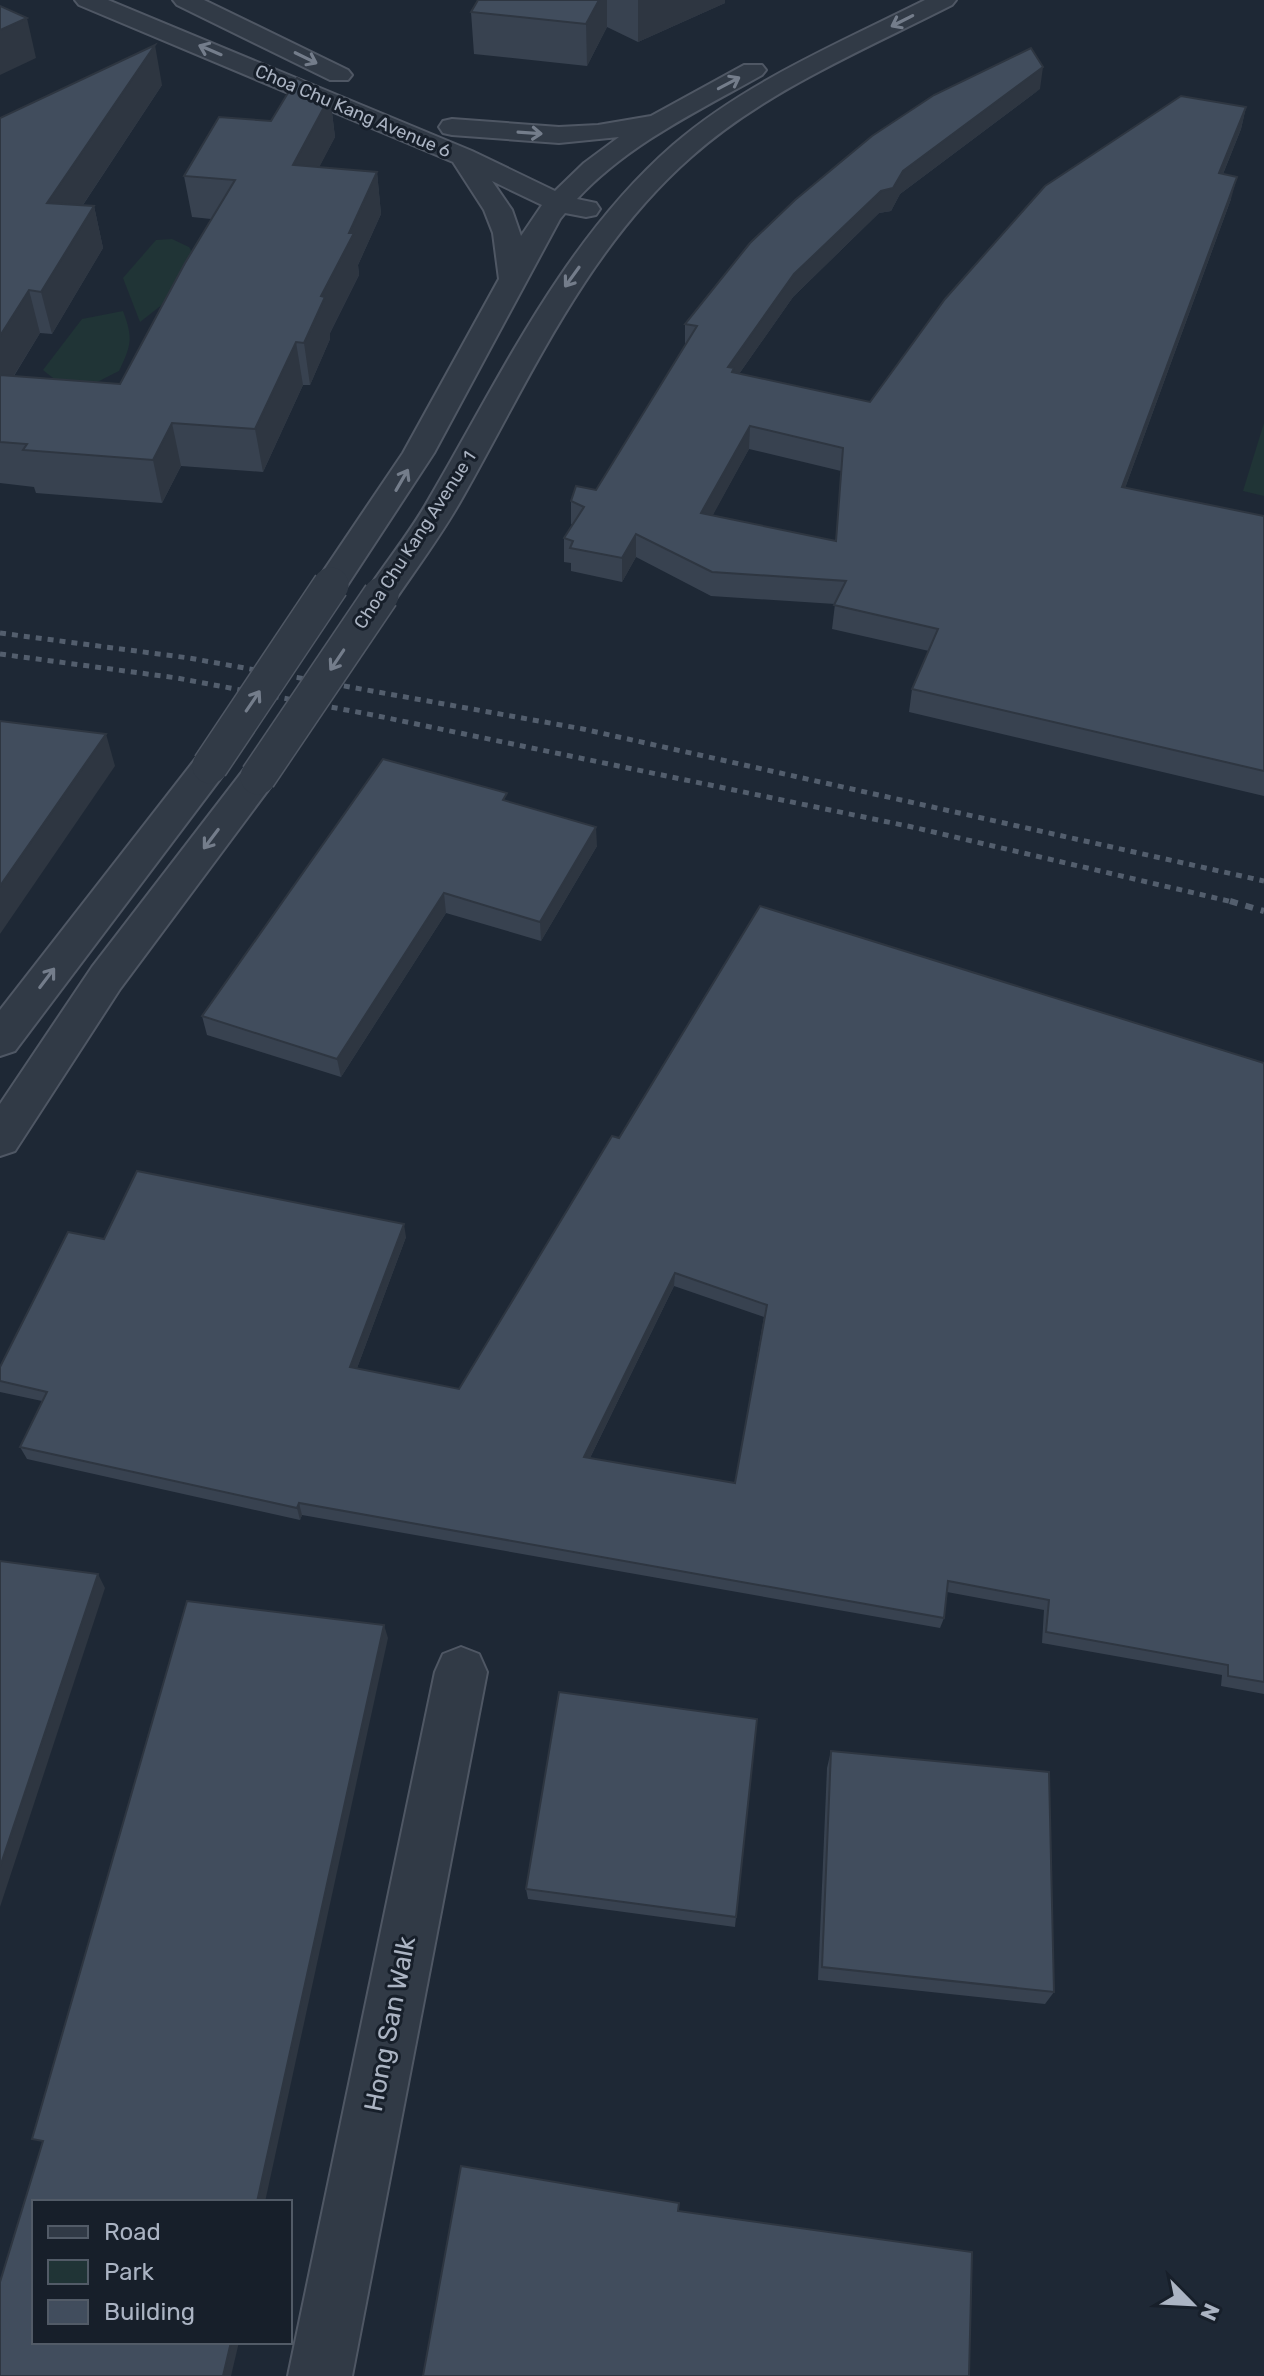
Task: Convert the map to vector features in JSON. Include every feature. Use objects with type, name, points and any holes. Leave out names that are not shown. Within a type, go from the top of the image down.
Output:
[{"type":"street","name":"Choa Chu Kang Avenue 6","points":[[87,0],[463,157],[568,194],[628,206]]},
{"type":"street","name":"Choa Chu Kang Avenue 6","points":[[185,0],[367,88]]},
{"type":"street","name":"Choa Chu Kang Avenue 1","points":[[0,1139],[106,978],[258,777],[381,595],[449,493],[560,295],[628,206],[684,149],[723,120],[795,78],[944,0]]},
{"type":"street","name":"Choa Chu Kang Avenue 1","points":[[0,1040],[210,766],[331,585],[375,526],[477,349],[548,215],[568,194],[660,120],[768,62]]},
{"type":"street","name":"Choa Chu Kang Avenue 6","points":[[395,102],[510,157],[568,194]]},
{"type":"street","points":[[452,127],[559,135],[598,133],[660,120]]},
{"type":"street","points":[[463,157],[498,210],[507,233],[514,281]]},
{"type":"street","points":[[477,349],[500,333],[537,333]]},
{"type":"street","name":"Hong San Walk","points":[[320,2376],[461,1672]]},
{"type":"green space","points":[[172,239],[189,247],[195,257],[163,304],[140,322],[123,278],[156,240]]},
{"type":"green space","points":[[123,311],[130,341],[119,371],[80,388],[64,384],[43,370],[82,319]]},
{"type":"green space","points":[[1264,423],[1264,496],[1243,491]]},
{"type":"building","points":[[478,0],[599,0],[586,24],[471,12]]},
{"type":"building","points":[[0,6],[27,18],[0,30]]},
{"type":"building","points":[[155,45],[47,203],[94,206],[41,292],[29,290],[0,336],[0,118]]},
{"type":"building","points":[[1031,48],[1043,67],[903,171],[893,188],[881,191],[794,274],[728,367],[734,368],[732,372],[870,402],[945,299],[1045,186],[1181,96],[1246,107],[1219,173],[1237,177],[1122,487],[1264,516],[1264,771],[912,689],[938,629],[834,605],[846,581],[712,572],[636,534],[622,558],[570,548],[573,541],[564,538],[584,507],[571,501],[576,486],[596,490],[697,326],[685,324],[750,243],[795,200],[872,136],[934,95]],"holes":[[[750,426],[843,448],[836,541],[701,513]]]},
{"type":"building","points":[[297,78],[330,96],[293,165],[377,172],[349,233],[354,233],[321,296],[325,297],[304,343],[296,342],[255,429],[172,423],[153,460],[23,450],[27,444],[0,442],[0,375],[120,384],[185,263],[235,180],[184,176],[219,117],[271,121]]},
{"type":"building","points":[[0,721],[106,734],[0,886]]},
{"type":"building","points":[[383,759],[507,793],[503,800],[596,827],[540,922],[444,893],[337,1059],[202,1016]]},
{"type":"building","points":[[760,906],[1264,1063],[1264,1682],[1228,1676],[1228,1665],[1046,1632],[1049,1600],[948,1581],[944,1618],[299,1503],[297,1508],[20,1447],[47,1392],[0,1381],[0,1367],[68,1232],[104,1239],[137,1171],[404,1224],[350,1367],[459,1389],[612,1136],[619,1138]],"holes":[[[675,1273],[767,1305],[735,1483],[584,1457]]]},
{"type":"building","points":[[0,1561],[98,1574],[0,1867]]},
{"type":"building","points":[[187,1601],[384,1625],[257,2200],[32,2200],[32,2344],[231,2344],[223,2376],[0,2376],[0,2282],[43,2141],[32,2139]]},
{"type":"building","points":[[559,1692],[757,1719],[736,1917],[526,1889]]},
{"type":"building","points":[[831,1751],[1049,1772],[1054,1992],[822,1967]]},
{"type":"building","points":[[461,2166],[679,2203],[678,2211],[972,2252],[969,2376],[423,2376]]},
{"type":"railway","points":[[0,633],[189,658],[583,729],[1264,881]]},
{"type":"railway","points":[[0,654],[177,678],[373,715],[912,827],[1236,903]]},
{"type":"railway","points":[[1230,901],[1236,903]]},
{"type":"railway","points":[[1236,903],[1264,911]]}]
